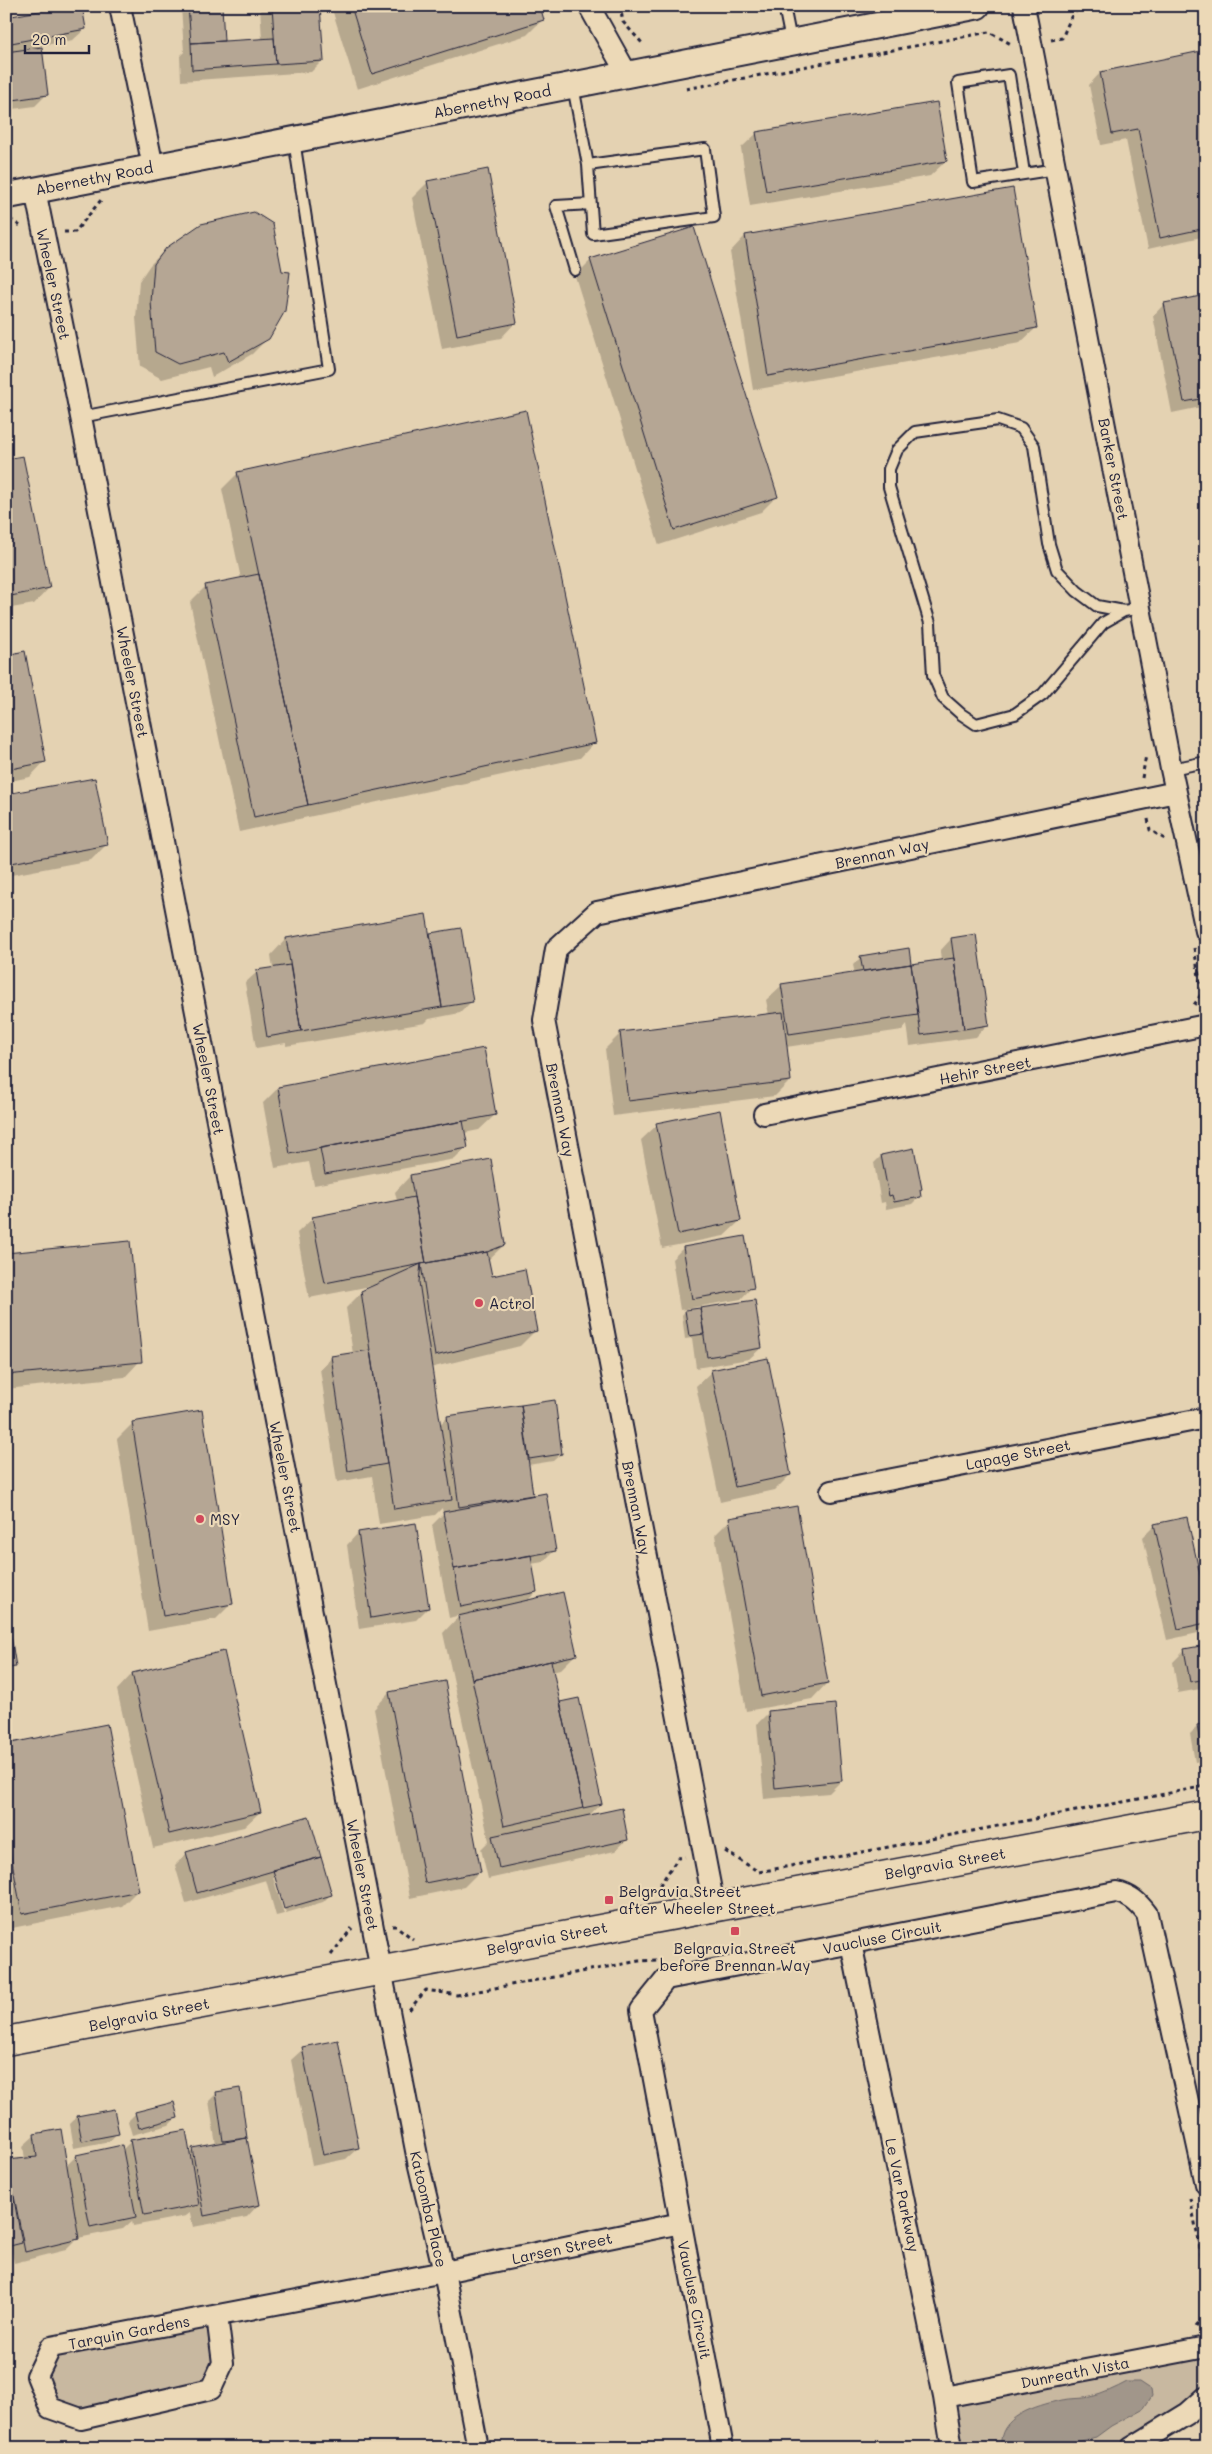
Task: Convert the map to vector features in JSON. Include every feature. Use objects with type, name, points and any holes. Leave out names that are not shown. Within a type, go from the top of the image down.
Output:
[{"type":"main road","name":"Belgravia Street","points":[[6,2041],[714,1906],[1206,1815]]},
{"type":"street","points":[[120,6],[153,167]]},
{"type":"street","points":[[589,6],[626,74]]},
{"type":"street","name":"Abernethy Road","points":[[6,196],[977,6]]},
{"type":"street","name":"Barker Street","points":[[1024,6],[1056,169],[1132,610],[1172,769],[1200,937]]},
{"type":"street","name":"Wheeler Street","points":[[35,190],[81,417],[365,1926],[382,1969]]},
{"type":"street","name":"Brennan Way","points":[[714,1906],[544,1020],[556,949],[596,912],[1176,792]]},
{"type":"street","name":"Hehir Street","points":[[764,1114],[1202,1026]]},
{"type":"street","name":"Lapage Street","points":[[831,1491],[1206,1418]]},
{"type":"street","name":"Vaucluse Circuit","points":[[722,2448],[641,2010],[666,1979],[1116,1892],[1126,1894],[1138,1902],[1147,1914],[1201,2179]]},
{"type":"street","name":"Le Var Parkway","points":[[852,1943],[944,2397],[952,2448]]},
{"type":"street","name":"Katoomba Place","points":[[382,1969],[419,2166],[444,2272],[478,2448]]},
{"type":"street","name":"Larsen Street","points":[[444,2272],[681,2223]]},
{"type":"street","name":"Tarquin Gardens","points":[[217,2316],[223,2363],[211,2389],[81,2420],[50,2408],[37,2376],[51,2347],[444,2272]]},
{"type":"street","name":"Dunreath Vista","points":[[944,2397],[1206,2347]]},
{"type":"street","points":[[1131,2448],[1188,2413],[1206,2397]]},
{"type":"lane","points":[[784,6],[791,42]]},
{"type":"lane","points":[[1024,173],[1009,76],[958,83],[973,182],[1056,169]]},
{"type":"lane","points":[[573,85],[588,165],[593,234],[714,217],[705,149],[588,165]]},
{"type":"lane","points":[[81,417],[329,370],[294,139]]},
{"type":"lane","points":[[575,270],[556,206],[590,204]]},
{"type":"lane","points":[[998,420],[1021,428],[1034,446],[1049,544],[1057,570],[1077,591],[1097,606],[1132,610],[1103,623],[1043,694],[1015,714],[976,724],[961,714],[943,698],[934,675],[930,624],[889,487],[889,469],[897,450],[915,432],[998,420]]},
{"type":"lane","points":[[1172,769],[1206,762]]},
{"type":"path","points":[[620,6],[623,22],[642,43]]},
{"type":"path","points":[[676,91],[989,32],[1016,46],[1062,38],[1071,17],[1081,6]]},
{"type":"path","points":[[6,216],[31,233],[75,232],[102,198]]},
{"type":"path","points":[[1148,750],[1141,775],[1150,830],[1169,842]]},
{"type":"path","points":[[1200,937],[1202,993],[1194,1005],[1202,1026],[1206,1065]]},
{"type":"path","points":[[647,1894],[657,1892],[678,1858],[703,1853],[723,1850],[759,1872],[1206,1786]]},
{"type":"path","points":[[348,1933],[365,1926]]},
{"type":"path","points":[[323,1956],[332,1954],[348,1933],[365,1926],[396,1926],[413,1939],[423,1937]]},
{"type":"path","points":[[393,2029],[405,2027],[408,2011],[426,1990],[457,1995],[639,1961],[666,1960]]},
{"type":"path","points":[[1201,2179],[1206,2278]]},
{"type":"shaded area","points":[[217,2317],[211,2389],[81,2419],[50,2408],[42,2375],[54,2352]]},
{"type":"shaded area","points":[[1206,2347],[1206,2397],[1131,2448],[952,2448],[944,2397]]},
{"type":"shaded area","points":[[1127,2382],[1139,2382],[1151,2390],[1152,2396],[1144,2408],[1111,2426],[1096,2437],[1081,2441],[1068,2448],[1001,2448],[1001,2437],[1005,2428],[1020,2414],[1030,2409],[1061,2400],[1096,2396]]},
{"type":"building","points":[[67,6],[82,6],[86,29],[6,44],[6,17]]},
{"type":"building","points":[[188,6],[222,6],[224,41],[191,43]]},
{"type":"building","points":[[272,6],[320,6],[324,61],[276,64]]},
{"type":"building","points":[[351,6],[540,6],[544,20],[372,74]]},
{"type":"building","points":[[274,38],[276,64],[192,70],[191,43]]},
{"type":"building","points":[[42,47],[48,95],[6,101],[6,52]]},
{"type":"building","points":[[1206,50],[1206,228],[1160,238],[1138,129],[1112,134],[1100,72]]},
{"type":"building","points":[[937,102],[947,161],[766,191],[756,132]]},
{"type":"building","points":[[488,169],[517,323],[457,335],[427,181]]},
{"type":"building","points":[[1013,188],[1037,328],[768,376],[745,235]]},
{"type":"building","points":[[254,212],[273,224],[282,271],[290,272],[285,311],[269,339],[228,362],[224,352],[178,364],[155,352],[151,302],[154,264],[166,248],[201,224]]},
{"type":"building","points":[[694,227],[778,497],[674,530],[590,259]]},
{"type":"building","points":[[1206,295],[1206,398],[1184,402],[1164,303]]},
{"type":"building","points":[[526,410],[596,743],[308,805],[237,472]]},
{"type":"building","points":[[23,456],[50,588],[6,597],[6,459]]},
{"type":"building","points":[[259,574],[308,805],[254,817],[205,585]]},
{"type":"building","points":[[25,651],[46,762],[6,770],[6,655]]},
{"type":"building","points":[[95,778],[108,845],[6,864],[6,794]]},
{"type":"building","points":[[426,914],[442,1007],[301,1031],[286,938]]},
{"type":"building","points":[[461,928],[473,1002],[442,1007],[430,933]]},
{"type":"building","points":[[976,934],[989,1025],[964,1029],[951,938]]},
{"type":"building","points":[[909,948],[911,964],[863,971],[860,956]]},
{"type":"building","points":[[954,958],[964,1029],[921,1035],[911,964]]},
{"type":"building","points":[[911,964],[918,1015],[789,1034],[781,984]]},
{"type":"building","points":[[290,965],[301,1031],[267,1037],[256,970]]},
{"type":"building","points":[[783,1012],[791,1081],[628,1101],[620,1032]]},
{"type":"building","points":[[484,1048],[496,1115],[290,1154],[278,1087]]},
{"type":"building","points":[[720,1110],[741,1221],[678,1234],[656,1123]]},
{"type":"building","points":[[463,1121],[468,1148],[325,1174],[320,1148]]},
{"type":"building","points":[[914,1148],[922,1189],[920,1190],[921,1197],[894,1202],[892,1195],[889,1196],[881,1155]]},
{"type":"building","points":[[491,1159],[505,1245],[487,1252],[426,1263],[410,1175]]},
{"type":"building","points":[[414,1197],[426,1263],[325,1283],[312,1217]]},
{"type":"building","points":[[745,1236],[754,1288],[692,1299],[683,1247]]},
{"type":"building","points":[[130,1241],[142,1362],[6,1375],[6,1253]]},
{"type":"building","name":"Actrol","points":[[487,1252],[492,1276],[525,1269],[537,1331],[435,1356],[421,1264]]},
{"type":"building","points":[[421,1264],[419,1282],[452,1500],[394,1509],[361,1291]]},
{"type":"building","points":[[755,1300],[762,1348],[707,1357],[700,1308]]},
{"type":"building","points":[[700,1308],[704,1334],[689,1336],[685,1310]]},
{"type":"building","points":[[370,1350],[387,1464],[348,1471],[331,1356]]},
{"type":"building","points":[[768,1358],[791,1475],[735,1487],[711,1370]]},
{"type":"building","points":[[555,1400],[562,1454],[529,1459],[521,1405]]},
{"type":"building","points":[[521,1405],[533,1495],[459,1507],[447,1416]]},
{"type":"building","points":[[202,1410],[233,1604],[163,1616],[132,1422]]},
{"type":"building","points":[[546,1493],[556,1551],[454,1569],[443,1512]]},
{"type":"building","points":[[797,1506],[828,1683],[761,1696],[729,1518]]},
{"type":"building","points":[[1187,1517],[1206,1601],[1206,1623],[1178,1629],[1154,1524]]},
{"type":"building","points":[[416,1523],[429,1608],[371,1618],[358,1532]]},
{"type":"building","points":[[531,1555],[537,1592],[461,1607],[454,1569]]},
{"type":"building","points":[[563,1592],[577,1655],[472,1679],[458,1616]]},
{"type":"building","points":[[6,1604],[16,1667],[6,1668]]},
{"type":"building","points":[[1206,1645],[1206,1679],[1190,1682],[1184,1649]]},
{"type":"building","points":[[224,1651],[261,1812],[169,1834],[132,1673]]},
{"type":"building","points":[[551,1661],[583,1808],[504,1826],[472,1679]]},
{"type":"building","points":[[445,1681],[481,1872],[425,1883],[389,1692]]},
{"type":"building","points":[[579,1698],[602,1804],[583,1808],[560,1702]]},
{"type":"building","points":[[835,1704],[842,1781],[775,1788],[768,1711]]},
{"type":"building","points":[[1206,1723],[1206,1755],[1202,1755],[1197,1725]]},
{"type":"building","points":[[107,1724],[139,1891],[22,1914],[6,1830],[6,1744]]},
{"type":"building","points":[[622,1808],[628,1840],[499,1868],[492,1836]]},
{"type":"building","points":[[309,1816],[321,1857],[197,1893],[186,1852]]},
{"type":"building","points":[[321,1857],[332,1895],[284,1909],[273,1870]]},
{"type":"building","points":[[338,2040],[359,2148],[323,2155],[302,2047]]},
{"type":"building","points":[[240,2088],[247,2138],[223,2141],[216,2092]]},
{"type":"building","points":[[174,2102],[178,2118],[139,2128],[135,2112]]},
{"type":"building","points":[[114,2109],[119,2134],[82,2141],[77,2116]]},
{"type":"building","points":[[61,2129],[79,2239],[25,2252],[7,2160],[37,2157],[34,2134]]},
{"type":"building","points":[[186,2130],[199,2205],[144,2215],[130,2140]]},
{"type":"building","points":[[247,2138],[260,2205],[204,2216],[192,2148]]},
{"type":"building","points":[[122,2145],[136,2217],[90,2227],[76,2155]]},
{"type":"building","points":[[6,2156],[22,2243],[6,2247]]},
{"type":"place","name":"Actrol","points":[[479,1303]]},
{"type":"place","name":"MSY","points":[[200,1519]]},
{"type":"place","name":"Belgravia Street after Wheeler Street","points":[[609,1900]]},
{"type":"place","name":"Belgravia Street before Brennan Way","points":[[735,1931]]}]
